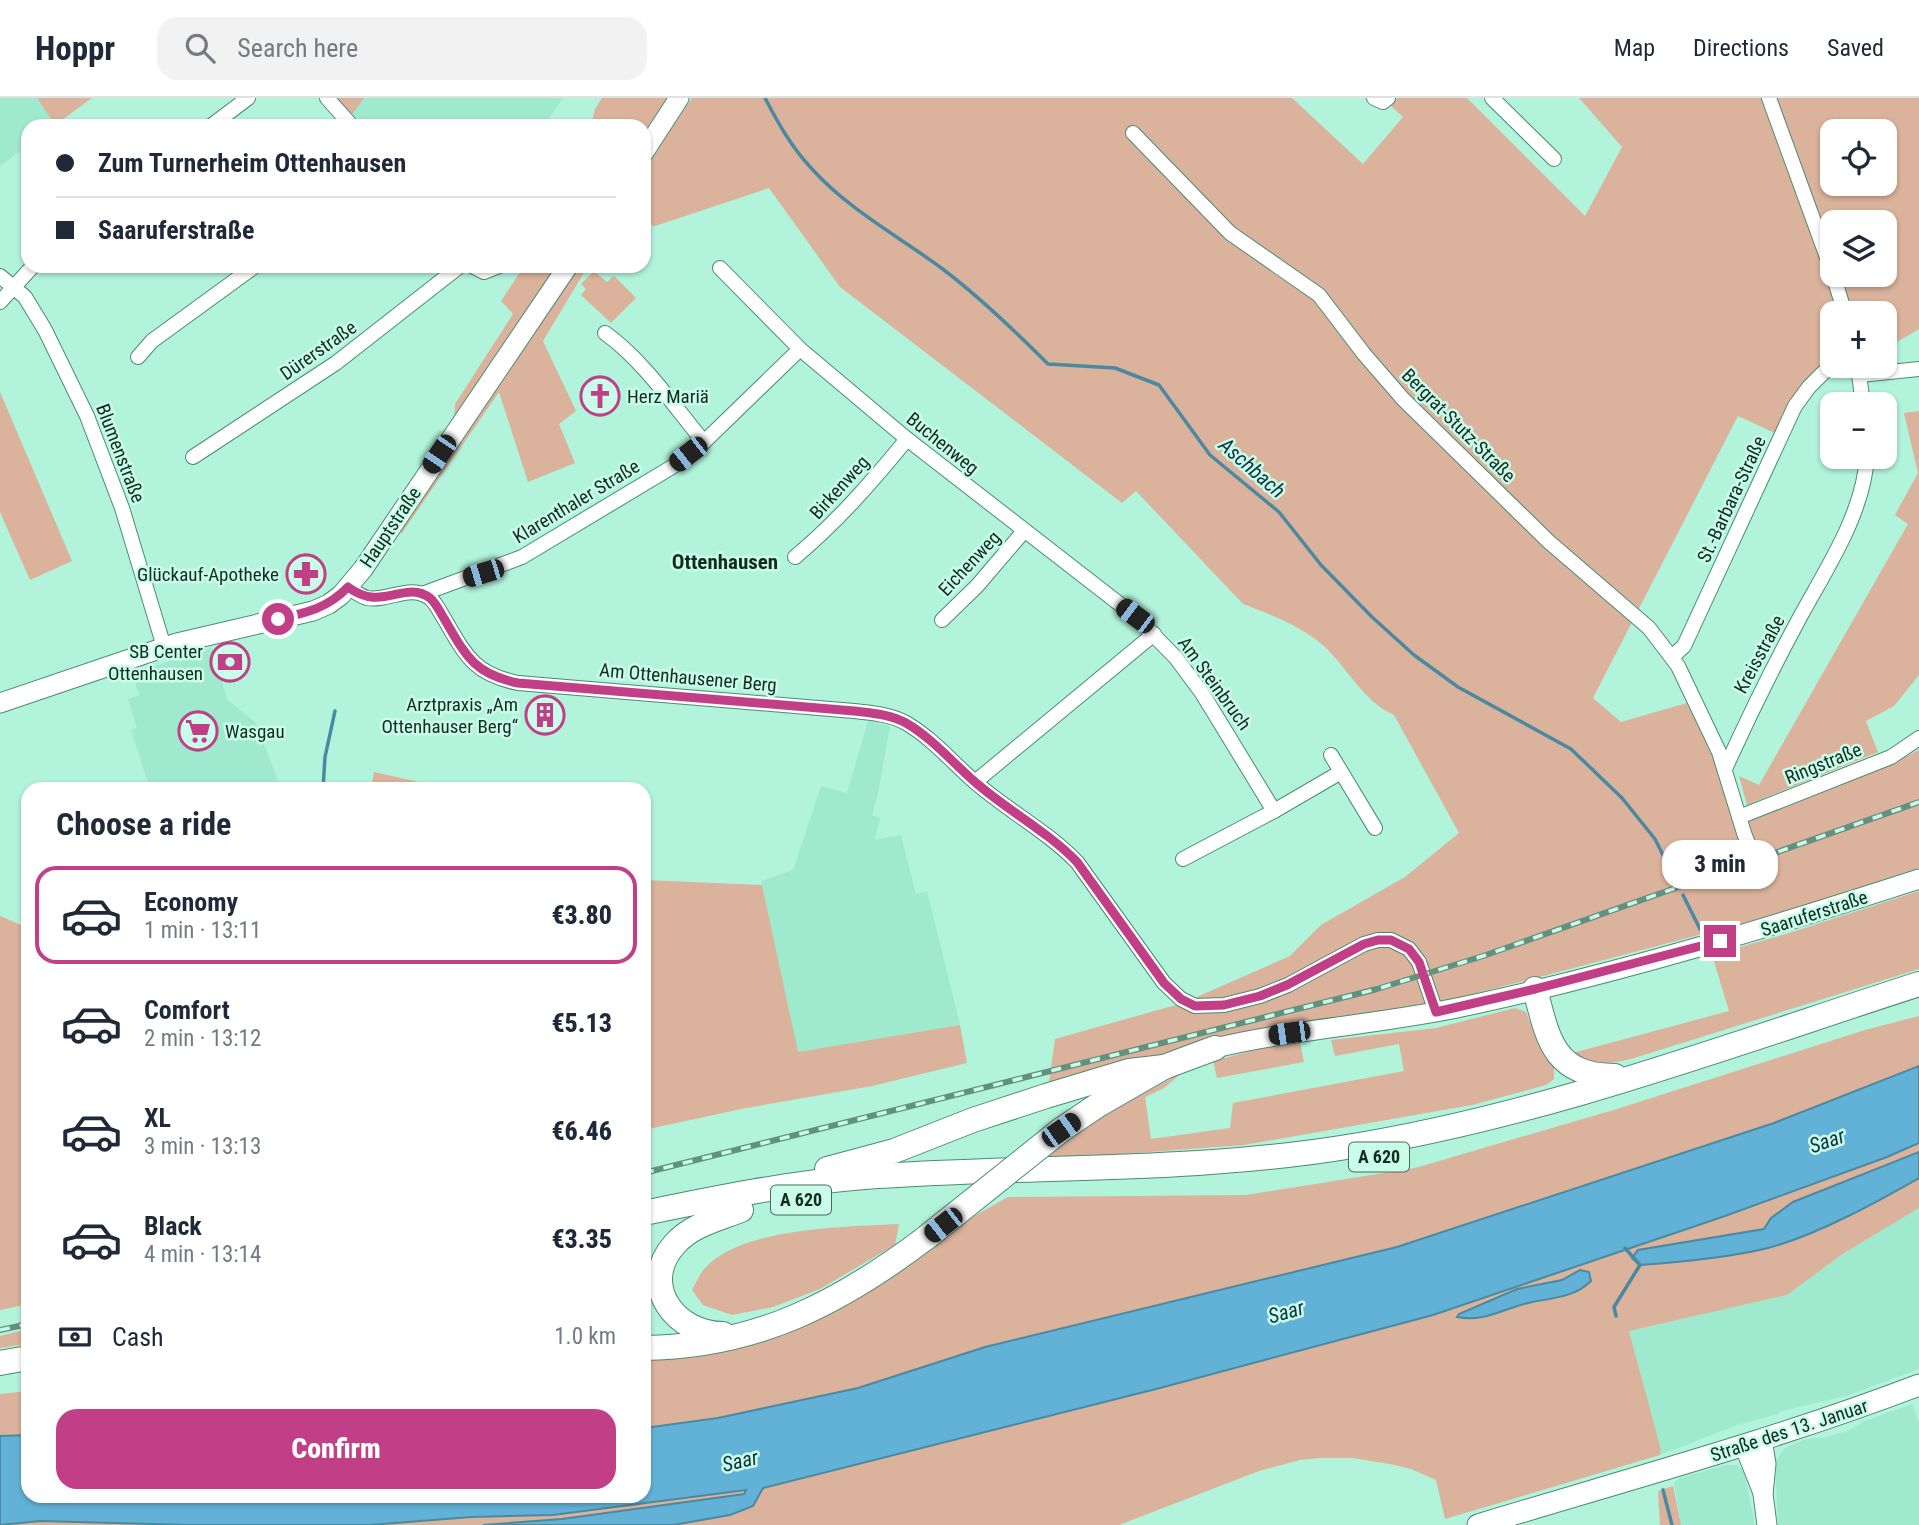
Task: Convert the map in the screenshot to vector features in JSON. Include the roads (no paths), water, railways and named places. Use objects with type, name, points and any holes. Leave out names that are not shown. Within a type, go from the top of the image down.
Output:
[{"type":"highway","name":"A 620","points":[[651,1212],[861,1193],[1190,1180],[1297,1170],[1420,1149],[1530,1123],[1778,1037],[1919,984]]},
{"type":"highway","points":[[1535,989],[1549,1040],[1563,1061],[1585,1073],[1598,1076],[1650,1070]]},
{"type":"highway","name":"A 620","points":[[1778,1037],[1919,1000]]},
{"type":"highway","points":[[651,1347],[719,1342],[767,1327],[830,1301],[867,1281],[927,1237],[1061,1130],[1098,1105],[1164,1067],[1215,1048]]},
{"type":"highway","name":"A 620","points":[[651,1226],[732,1203],[861,1178],[1186,1165],[1353,1146],[1505,1113],[1650,1070],[1706,1061]]},
{"type":"highway","points":[[741,1334],[706,1334],[687,1326],[668,1306],[661,1279],[668,1253],[682,1237],[732,1203],[894,1151],[973,1120],[1046,1096],[1129,1072],[1164,1067]]},
{"type":"highway","points":[[0,1363],[21,1359]]},
{"type":"highway","points":[[0,1378],[21,1374]]},
{"type":"main road","points":[[651,141],[679,98]]},
{"type":"main road","name":"Hauptstraße","points":[[0,703],[164,647],[221,631],[313,611],[329,604],[348,587],[563,273]]},
{"type":"main road","name":"Saaruferstraße","points":[[1215,1048],[1265,1037],[1436,1012],[1535,989],[1782,924],[1919,879]]},
{"type":"main road","name":"Straße des 13. Januar","points":[[1478,1525],[1753,1442],[1919,1385]]},
{"type":"main road","points":[[1753,1442],[1767,1525]]},
{"type":"street","points":[[220,119],[248,98]]},
{"type":"street","points":[[327,98],[346,119]]},
{"type":"street","points":[[1492,98],[1554,159]]},
{"type":"street","points":[[1769,98],[1820,237]]},
{"type":"street","name":"Bergrat-Stutz-Straße","points":[[1133,133],[1230,233],[1319,295],[1403,399],[1548,541],[1649,628],[1684,676],[1725,769]]},
{"type":"street","name":"Buchenweg","points":[[720,268],[800,349],[906,439],[1135,616],[1154,635]]},
{"type":"street","points":[[0,302],[27,273]]},
{"type":"street","points":[[138,357],[152,341],[244,273]]},
{"type":"street","name":"Dürerstraße","points":[[192,457],[336,363],[451,273]]},
{"type":"street","name":"Blumenstraße","points":[[0,276],[25,296],[45,330],[103,452],[164,647]]},
{"type":"street","points":[[605,333],[641,368],[704,442]]},
{"type":"street","name":"Klarenthaler Straße","points":[[422,594],[522,557],[672,467],[704,442],[800,349]]},
{"type":"street","points":[[1897,369],[1919,369]]},
{"type":"street","name":"St.-Barbara-Straße","points":[[1672,657],[1684,646],[1801,396],[1820,376]]},
{"type":"street","name":"Birkenweg","points":[[795,557],[820,537],[858,498],[906,439]]},
{"type":"street","name":"Kreisstraße","points":[[1725,769],[1751,708],[1844,534],[1864,485],[1866,469]]},
{"type":"street","name":"Eichenweg","points":[[942,620],[978,586],[1024,531]]},
{"type":"street","points":[[348,587],[358,594],[373,598],[414,592],[422,594]]},
{"type":"street","name":"Am Ottenhausener Berg","points":[[422,594],[437,606],[472,663],[498,679],[518,683],[729,699],[884,715],[906,723],[937,746],[1012,812],[1060,845],[1085,872],[1164,983],[1181,999],[1195,1006],[1224,1005],[1260,996],[1287,985],[1364,944],[1391,940],[1409,949],[1419,962],[1436,1012]]},
{"type":"street","name":"Am Steinbruch","points":[[975,782],[1154,635],[1177,658],[1209,703],[1274,811]]},
{"type":"street","name":"Ringstraße","points":[[1739,817],[1891,757],[1919,738]]},
{"type":"street","points":[[1331,755],[1375,828]]},
{"type":"street","points":[[1725,769],[1759,874]]},
{"type":"street","points":[[1183,859],[1341,772]]},
{"type":"water","name":"Saar","points":[[1919,1066],[1919,1143],[1725,1216],[1433,1315],[1160,1388],[763,1488],[753,1506],[730,1515],[673,1525],[483,1525],[562,1519],[744,1494],[746,1490],[651,1502],[651,1427],[718,1418],[858,1388],[985,1347],[1397,1247],[1774,1123]]},
{"type":"water","points":[[1919,1152],[1919,1178],[1845,1218],[1806,1235],[1768,1248],[1721,1257],[1640,1265],[1632,1258],[1638,1250],[1764,1229],[1771,1218],[1793,1202]]},
{"type":"water","points":[[1580,1270],[1589,1272],[1591,1281],[1577,1291],[1485,1317],[1457,1317],[1517,1289],[1562,1280]]},
{"type":"water","points":[[21,1435],[21,1503],[646,1503],[553,1515],[471,1517],[370,1525],[188,1525],[40,1521],[0,1525],[0,1436]]},
{"type":"waterway","name":"Aschbach","points":[[765,98],[792,144],[827,184],[859,211],[958,281],[1048,364],[1115,368],[1159,385],[1210,455],[1279,512],[1321,565],[1372,617],[1414,655],[1458,687],[1571,749],[1622,798],[1655,839],[1672,873]]},
{"type":"waterway","points":[[323,782],[325,757],[335,711]]},
{"type":"waterway","name":"Aschbach","points":[[1683,895],[1700,929]]},
{"type":"waterway","points":[[1616,1316],[1614,1307],[1640,1265],[1625,1248]]},
{"type":"waterway","points":[[1663,1490],[1672,1525]]},
{"type":"railway","points":[[651,1171],[1377,989],[1483,956],[1919,802]]},
{"type":"railway","points":[[0,1330],[21,1326]]},
{"type":"place","name":"Herz Mariä","points":[[600,396]]},
{"type":"place","name":"Glückauf-Apotheke","points":[[306,574]]},
{"type":"place","name":"SB Center Ottenhausen","points":[[230,662]]},
{"type":"place","name":"Arztpraxis „Am Ottenhauser Berg“","points":[[545,715]]},
{"type":"place","name":"Wasgau","points":[[198,731]]},
{"type":"district","name":"Ottenhausen","points":[[725,562]]}]
